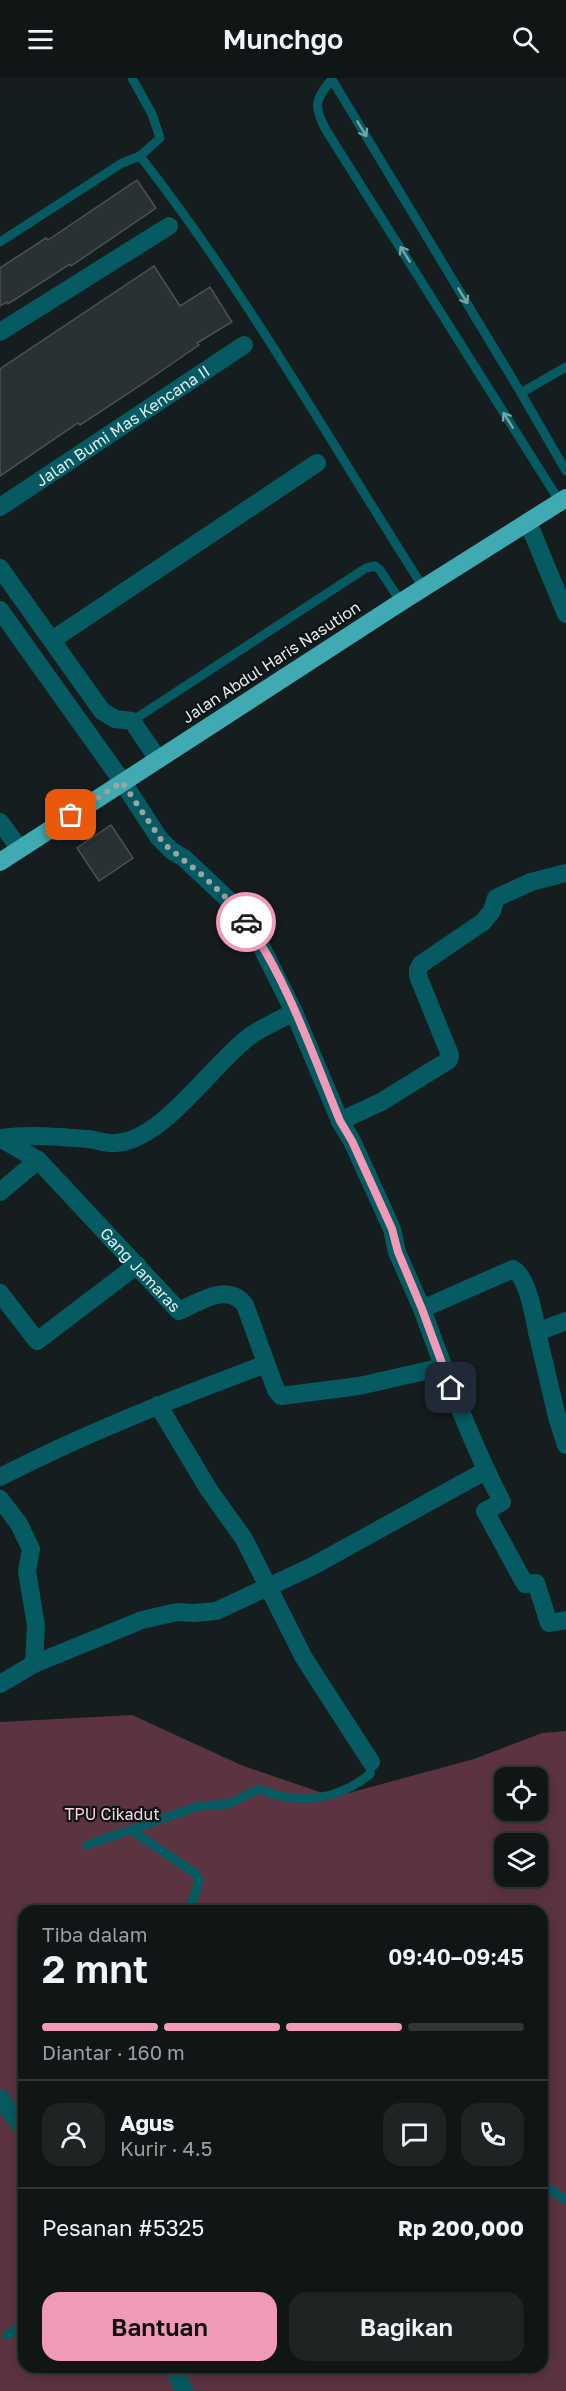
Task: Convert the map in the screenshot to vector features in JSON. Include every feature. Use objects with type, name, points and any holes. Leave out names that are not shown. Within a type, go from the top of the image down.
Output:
[{"type":"highway","name":"Jalan Abdul Haris Nasution","points":[[0,862],[423,587],[563,500]]},
{"type":"street","points":[[0,333],[169,226]]},
{"type":"street","name":"Jalan Bumi Mas Kencana II","points":[[0,507],[244,345]]},
{"type":"street","points":[[52,640],[317,463]]},
{"type":"street","points":[[528,522],[566,614]]},
{"type":"street","points":[[0,568],[102,711],[115,719],[132,721],[158,759]]},
{"type":"street","points":[[0,610],[164,844],[184,858],[236,907],[256,936],[294,1012],[340,1121],[352,1141],[392,1229],[398,1252],[443,1367],[485,1471],[502,1502],[485,1510],[525,1584],[536,1583],[549,1623],[566,1620]]},
{"type":"street","points":[[0,822],[20,849]]},
{"type":"street","points":[[340,1121],[381,1102],[450,1060],[418,976],[420,964],[483,922],[492,911],[496,898],[531,882],[566,873]]},
{"type":"street","name":"Gang Jamaras","points":[[0,1138],[25,1135],[116,1143],[141,1135],[167,1118],[250,1036],[294,1012]]},
{"type":"street","name":"Gang Jamaras","points":[[0,1138],[39,1160],[179,1311],[218,1295],[232,1294],[239,1297],[245,1305],[266,1365],[276,1390],[281,1396],[359,1386],[443,1367]]},
{"type":"street","points":[[0,1192],[39,1160]]},
{"type":"street","points":[[0,1293],[37,1341],[137,1265]]},
{"type":"street","points":[[422,1309],[513,1269],[521,1275],[533,1310],[537,1332],[561,1415],[566,1445]]},
{"type":"street","points":[[537,1332],[566,1321]]},
{"type":"street","points":[[0,1478],[47,1453],[158,1406],[266,1365]]},
{"type":"street","points":[[158,1406],[208,1490],[244,1539],[304,1658],[371,1762]]},
{"type":"street","points":[[0,1684],[34,1664],[142,1620],[177,1612],[216,1611],[311,1567],[485,1471]]},
{"type":"street","points":[[0,1500],[19,1524],[31,1549],[27,1571],[36,1626],[34,1664]]},
{"type":"street","points":[[0,2098],[18,2121]]},
{"type":"street","points":[[176,2373],[184,2391]]},
{"type":"lane","points":[[0,242],[122,163],[140,156],[160,138],[152,114],[132,78]]},
{"type":"lane","points":[[563,500],[326,130],[316,106],[320,94],[332,79],[566,471]]},
{"type":"lane","points":[[140,156],[184,213],[260,328],[423,587]]},
{"type":"lane","points":[[521,393],[566,367]]},
{"type":"lane","points":[[132,721],[366,568],[375,566],[380,570],[401,602]]},
{"type":"lane","points":[[87,1845],[199,1806],[228,1804],[259,1790],[280,1796],[300,1798],[334,1796],[357,1785],[370,1774],[371,1762]]},
{"type":"lane","points":[[131,1830],[195,1874],[199,1881],[191,1905]]},
{"type":"lane","points":[[548,2188],[566,2200]]},
{"type":"lane","points":[[7,2335],[18,2329]]},
{"type":"green space","name":"TPU Cikadut","points":[[132,1715],[241,1765],[334,1797],[474,1759],[542,1733],[566,1731],[566,2391],[0,2391],[0,1722]]},
{"type":"building","points":[[137,180],[156,208],[71,266],[70,264],[8,304],[7,302],[0,306],[0,268],[46,238],[48,240]]},
{"type":"building","points":[[154,266],[180,306],[210,287],[232,322],[197,343],[199,345],[144,383],[80,425],[78,423],[0,476],[0,369]]},
{"type":"building","points":[[111,825],[133,858],[99,881],[77,848]]},
{"type":"way so far","points":[[71,815],[122,782],[164,844],[184,858],[236,907],[246,922]]},
{"type":"route","points":[[246,922],[280,982],[340,1121],[352,1141],[392,1229],[398,1252],[451,1388]]}]
